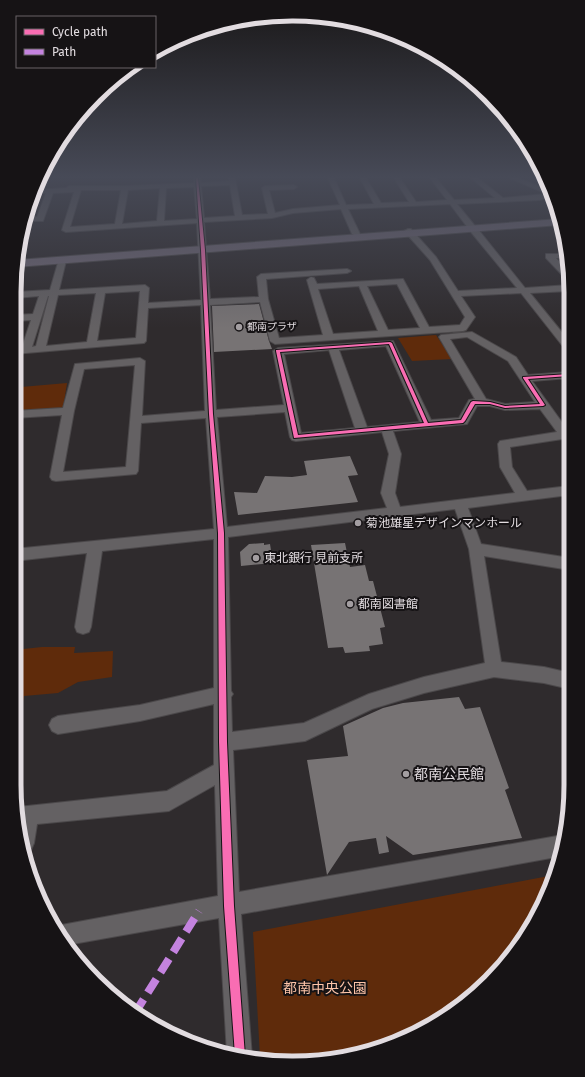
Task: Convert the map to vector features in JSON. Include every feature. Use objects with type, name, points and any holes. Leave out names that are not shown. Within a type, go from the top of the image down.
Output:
[{"type":"highway","points":[[23,260],[469,228]]},
{"type":"highway","points":[[23,264],[356,234],[409,232]]},
{"type":"street","points":[[201,228],[211,414],[221,533],[224,694],[223,742],[229,906],[240,1051]]},
{"type":"street","points":[[353,228],[356,234]]},
{"type":"street","points":[[473,228],[564,341]]},
{"type":"street","points":[[409,232],[433,259],[470,317],[463,328],[384,333],[278,351],[288,408],[296,437],[463,421],[473,402],[490,403],[505,407],[543,404]]},
{"type":"street","points":[[562,256],[549,256],[563,270]]},
{"type":"street","points":[[40,349],[62,261]]},
{"type":"street","points":[[347,271],[261,277],[264,299],[275,341],[390,343],[426,425]]},
{"type":"street","points":[[309,274],[362,430]]},
{"type":"street","points":[[313,288],[400,281],[426,330]]},
{"type":"street","points":[[362,284],[384,333]]},
{"type":"street","points":[[21,295],[145,288],[141,341],[21,350]]},
{"type":"street","points":[[455,294],[564,288]]},
{"type":"street","points":[[92,344],[101,291]]},
{"type":"street","points":[[26,350],[44,293]]},
{"type":"street","points":[[144,306],[264,299]]},
{"type":"street","points":[[21,318],[36,317]]},
{"type":"street","points":[[482,402],[444,337],[469,334],[512,359],[564,436],[504,444],[506,467],[523,496]]},
{"type":"street","points":[[140,361],[132,471],[56,477],[68,411],[79,366],[140,361]]},
{"type":"street","points":[[525,378],[564,375]]},
{"type":"street","points":[[135,420],[288,408]]},
{"type":"street","points":[[21,414],[68,411]]},
{"type":"street","points":[[386,428],[395,454],[388,493],[395,512]]},
{"type":"street","points":[[21,554],[221,533],[564,492]]},
{"type":"street","points":[[460,504],[476,549],[494,668]]},
{"type":"street","points":[[83,627],[95,547]]},
{"type":"street","points":[[476,549],[564,563]]},
{"type":"street","points":[[223,742],[305,732],[369,702],[424,685],[494,668],[544,675],[564,680]]},
{"type":"street","points":[[58,726],[140,713],[224,694]]},
{"type":"street","points":[[24,816],[169,800],[225,769]]},
{"type":"street","points":[[66,934],[557,846]]},
{"type":"green space","points":[[436,335],[452,359],[412,361],[398,338]]},
{"type":"green space","points":[[67,383],[63,409],[21,412],[21,387]]},
{"type":"green space","points":[[42,647],[75,647],[74,653],[113,651],[112,677],[78,682],[58,693],[24,696],[21,712],[21,649]]},
{"type":"green space","name":"都南中央公園","points":[[548,876],[528,920],[508,950],[497,964],[472,989],[428,1020],[413,1028],[380,1042],[345,1051],[328,1054],[292,1056],[260,1054],[253,932]]},
{"type":"building","name":"都南プラザ","points":[[259,304],[272,349],[214,352],[212,306]]},
{"type":"building","points":[[350,456],[358,475],[348,476],[358,502],[238,515],[234,492],[257,493],[265,476],[292,477],[307,475],[304,461]]},
{"type":"building","name":"東北銀行 見前支所","points":[[264,543],[264,545],[270,544],[273,563],[241,566],[240,552],[249,544]]},
{"type":"building","name":"都南図書館","points":[[345,543],[350,567],[365,565],[369,581],[373,581],[385,627],[380,628],[383,644],[369,646],[370,651],[345,653],[343,647],[328,648],[311,545]]},
{"type":"building","name":"都南公民館","points":[[459,697],[465,709],[480,707],[509,788],[505,790],[522,838],[413,855],[386,836],[389,852],[379,854],[376,838],[349,842],[327,875],[307,760],[348,756],[343,726],[383,708],[403,703]]},
{"type":"marked path","points":[[138,1008],[199,911]]},
{"type":"cycle path","points":[[201,228],[211,414],[221,533],[223,742],[229,906],[240,1051]]},
{"type":"cycle path","points":[[390,343],[427,424],[296,437],[278,351],[390,343]]},
{"type":"cycle path","points":[[427,424],[463,421],[473,402],[490,403],[505,407],[543,405],[525,378],[564,375]]},
{"type":"place","name":"都南プラザ","points":[[239,327]]},
{"type":"place","name":"菊池雄星デザインマンホール","points":[[358,523]]},
{"type":"place","name":"東北銀行 見前支所","points":[[256,558]]},
{"type":"place","name":"都南図書館","points":[[350,604]]},
{"type":"place","name":"都南公民館","points":[[406,774]]}]
